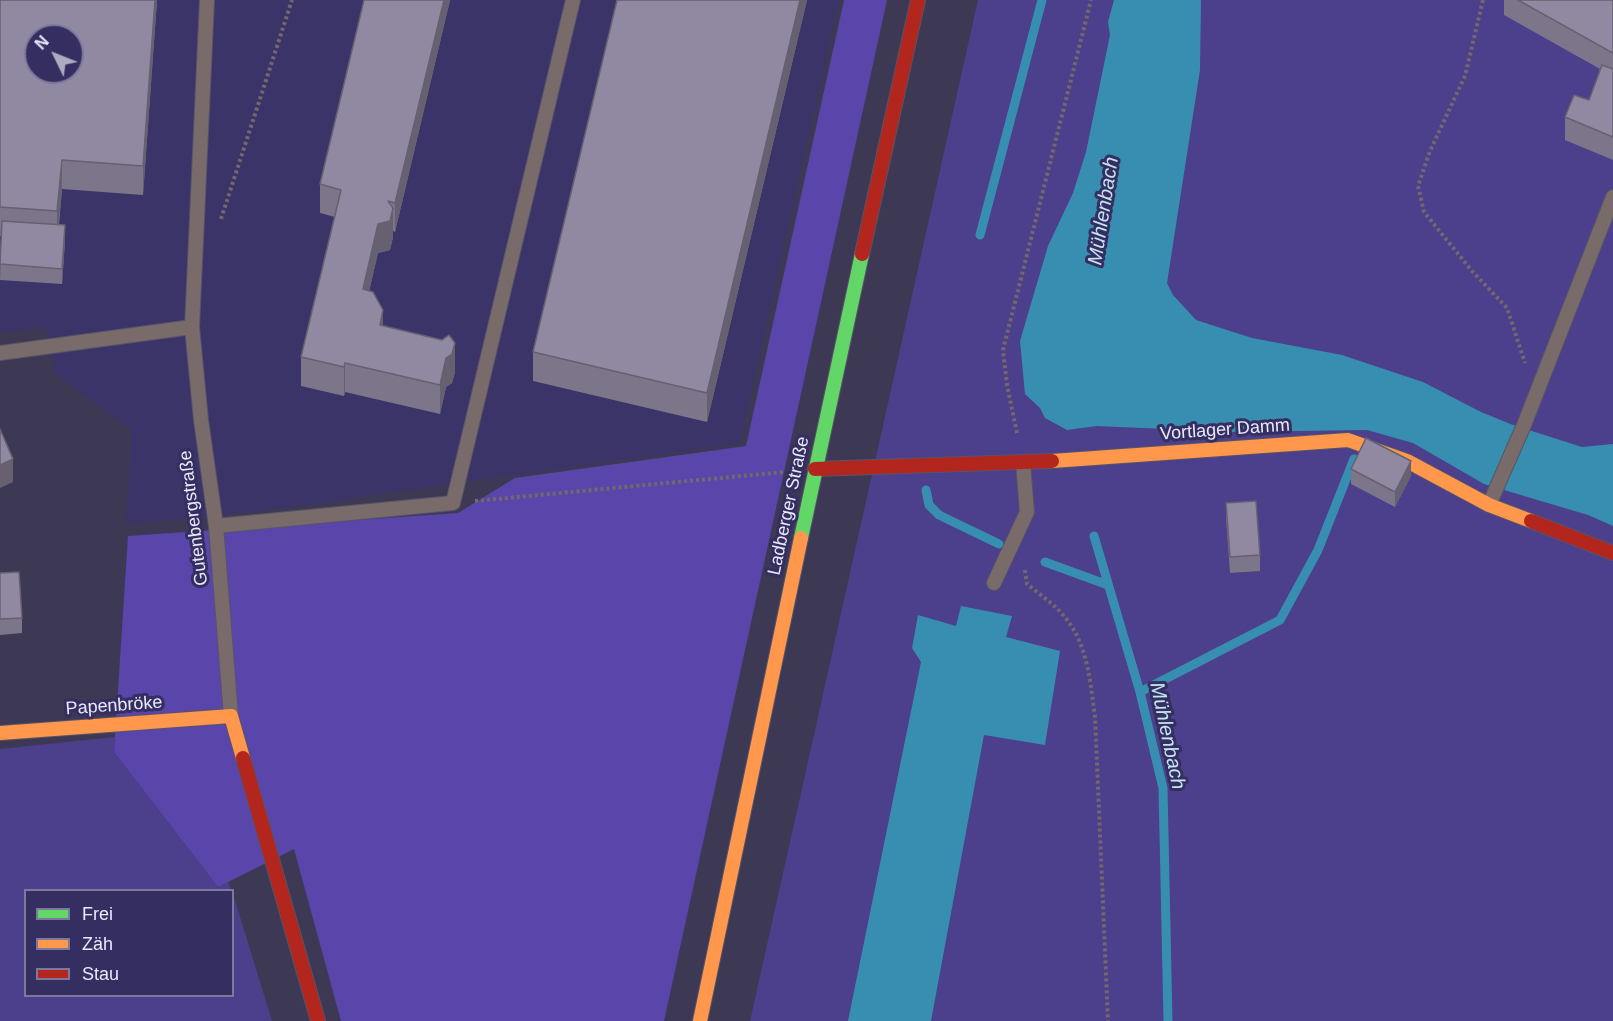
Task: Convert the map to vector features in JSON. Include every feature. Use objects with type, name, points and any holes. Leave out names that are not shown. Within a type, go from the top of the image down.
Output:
[{"type":"street","name":"Ladberger Straße","points":[[700,1021],[815,470],[918,0]]},
{"type":"street","name":"Vortlager Damm","points":[[815,470],[1023,463],[1348,440],[1407,462],[1489,506],[1613,553]]},
{"type":"street","name":"Papenbröke","points":[[0,733],[231,716]]},
{"type":"street","name":"Gutenbergstraße","points":[[231,716],[318,1021]]},
{"type":"lane","name":"Gutenbergstraße","points":[[207,0],[192,327],[216,526],[231,716]]},
{"type":"lane","points":[[216,526],[453,503],[573,0]]},
{"type":"lane","points":[[1489,506],[1524,425],[1613,197]]},
{"type":"lane","points":[[0,353],[192,327]]},
{"type":"lane","points":[[994,583],[1027,512],[1023,463]]},
{"type":"path","points":[[220,220],[292,0]]},
{"type":"path","points":[[1023,463],[1007,385],[1003,350],[1091,0]]},
{"type":"path","points":[[1483,0],[1465,76],[1430,151],[1418,186],[1424,212],[1472,271],[1507,308],[1523,356],[1533,402]]},
{"type":"path","points":[[453,503],[815,470]]},
{"type":"path","points":[[1024,567],[1027,584],[1062,614],[1079,635],[1089,672],[1095,717],[1108,1021]]},
{"type":"shaded area","points":[[0,0],[839,0],[740,443],[269,510],[126,524],[132,430],[55,374],[46,327],[0,332]]},
{"type":"shaded area","points":[[844,0],[887,0],[664,1021],[341,1021],[294,849],[218,887],[114,752],[128,536],[458,513],[515,478],[746,446]]},
{"type":"shaded area","points":[[978,0],[1613,0],[1613,1021],[750,1021]]},
{"type":"shaded area","points":[[115,737],[114,752],[218,887],[228,881],[231,889],[24,889],[24,997],[234,997],[234,897],[272,1021],[0,1021],[0,749]]},
{"type":"water","points":[[1114,0],[1201,0],[1200,70],[1167,283],[1173,295],[1196,320],[1252,338],[1342,355],[1423,382],[1481,412],[1513,425],[1582,447],[1613,444],[1613,526],[1588,515],[1484,484],[1413,443],[1367,430],[1233,432],[1097,426],[1067,430],[1045,418],[1040,408],[1025,394],[1020,341],[1048,246],[1073,193],[1086,152],[1110,35],[1108,22]]},
{"type":"water","points":[[961,606],[1012,616],[1006,637],[1060,651],[1045,745],[984,735],[931,1021],[848,1021],[921,662],[912,648],[918,615],[956,626]]},
{"type":"building","points":[[0,0],[155,0],[143,166],[62,160],[57,211],[0,207]]},
{"type":"building","points":[[364,0],[444,0],[395,203],[388,201],[393,208],[390,221],[378,224],[363,289],[373,292],[383,310],[380,325],[442,340],[449,335],[455,343],[452,354],[446,358],[440,385],[345,363],[344,367],[301,357],[341,190],[320,184]]},
{"type":"building","points":[[617,0],[800,0],[707,393],[533,352]]},
{"type":"building","points":[[1518,0],[1613,0],[1613,53]]},
{"type":"building","points":[[1602,65],[1613,69],[1613,137],[1565,117],[1574,95],[1589,100]]},
{"type":"building","points":[[2,221],[65,225],[62,269],[0,264]]},
{"type":"building","points":[[0,429],[13,459],[0,465]]},
{"type":"building","points":[[1366,438],[1411,461],[1395,492],[1351,469]]},
{"type":"building","points":[[1256,501],[1260,555],[1230,557],[1226,503]]},
{"type":"building","points":[[19,572],[22,618],[0,619],[0,573]]},
{"type":"waterway","points":[[980,235],[1042,0]]},
{"type":"waterway","points":[[1140,692],[1280,620],[1318,550],[1354,459]]},
{"type":"waterway","points":[[926,490],[929,505],[939,515],[999,544]]},
{"type":"waterway","name":"Mühlenbach","points":[[1094,536],[1140,692],[1163,788],[1168,1021]]},
{"type":"waterway","points":[[1045,562],[1108,585]]},
{"type":"traffic: fast","points":[[801,538],[862,254]]},
{"type":"traffic: slow","points":[[1052,461],[1348,440],[1407,461],[1489,505],[1531,521]]},
{"type":"traffic: slow","points":[[700,1021],[801,538]]},
{"type":"traffic: slow","points":[[0,733],[231,716],[243,758]]},
{"type":"traffic: jam","points":[[862,254],[918,0]]},
{"type":"traffic: jam","points":[[815,469],[1052,461]]},
{"type":"traffic: jam","points":[[1531,521],[1613,553]]},
{"type":"traffic: jam","points":[[243,758],[318,1021]]}]
